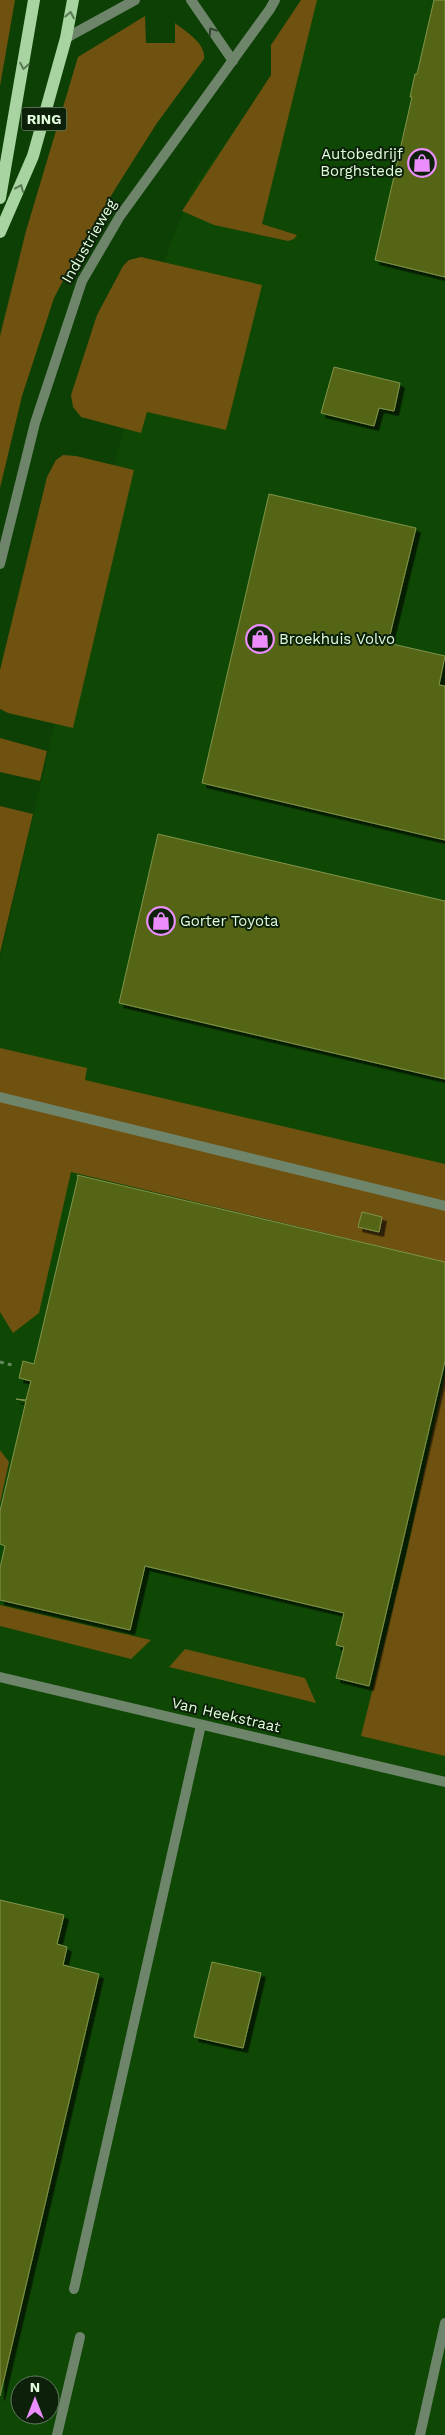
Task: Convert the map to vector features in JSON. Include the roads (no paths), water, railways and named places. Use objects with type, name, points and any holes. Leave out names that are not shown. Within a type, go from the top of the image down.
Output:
[{"type":"main road","name":"RING","points":[[0,198],[34,0]]},
{"type":"main road","name":"RING","points":[[0,232],[34,156],[66,38],[73,0]]},
{"type":"street","points":[[66,38],[135,0]]},
{"type":"street","points":[[191,0],[233,61]]},
{"type":"street","name":"Industrieweg","points":[[0,564],[35,423],[82,281],[120,216],[233,61],[274,0]]},
{"type":"street","points":[[0,1097],[445,1206]]},
{"type":"street","name":"Van Heekstraat","points":[[0,1677],[445,1782]]},
{"type":"street","points":[[74,2289],[201,1725]]},
{"type":"street","points":[[420,2435],[445,2324]]},
{"type":"street","points":[[57,2435],[80,2337]]},
{"type":"place","name":"Autobedrijf Borghstede","points":[[422,163]]},
{"type":"place","name":"Broekhuis Volvo","points":[[260,639]]},
{"type":"place","name":"Gorter Toyota","points":[[161,921]]}]
